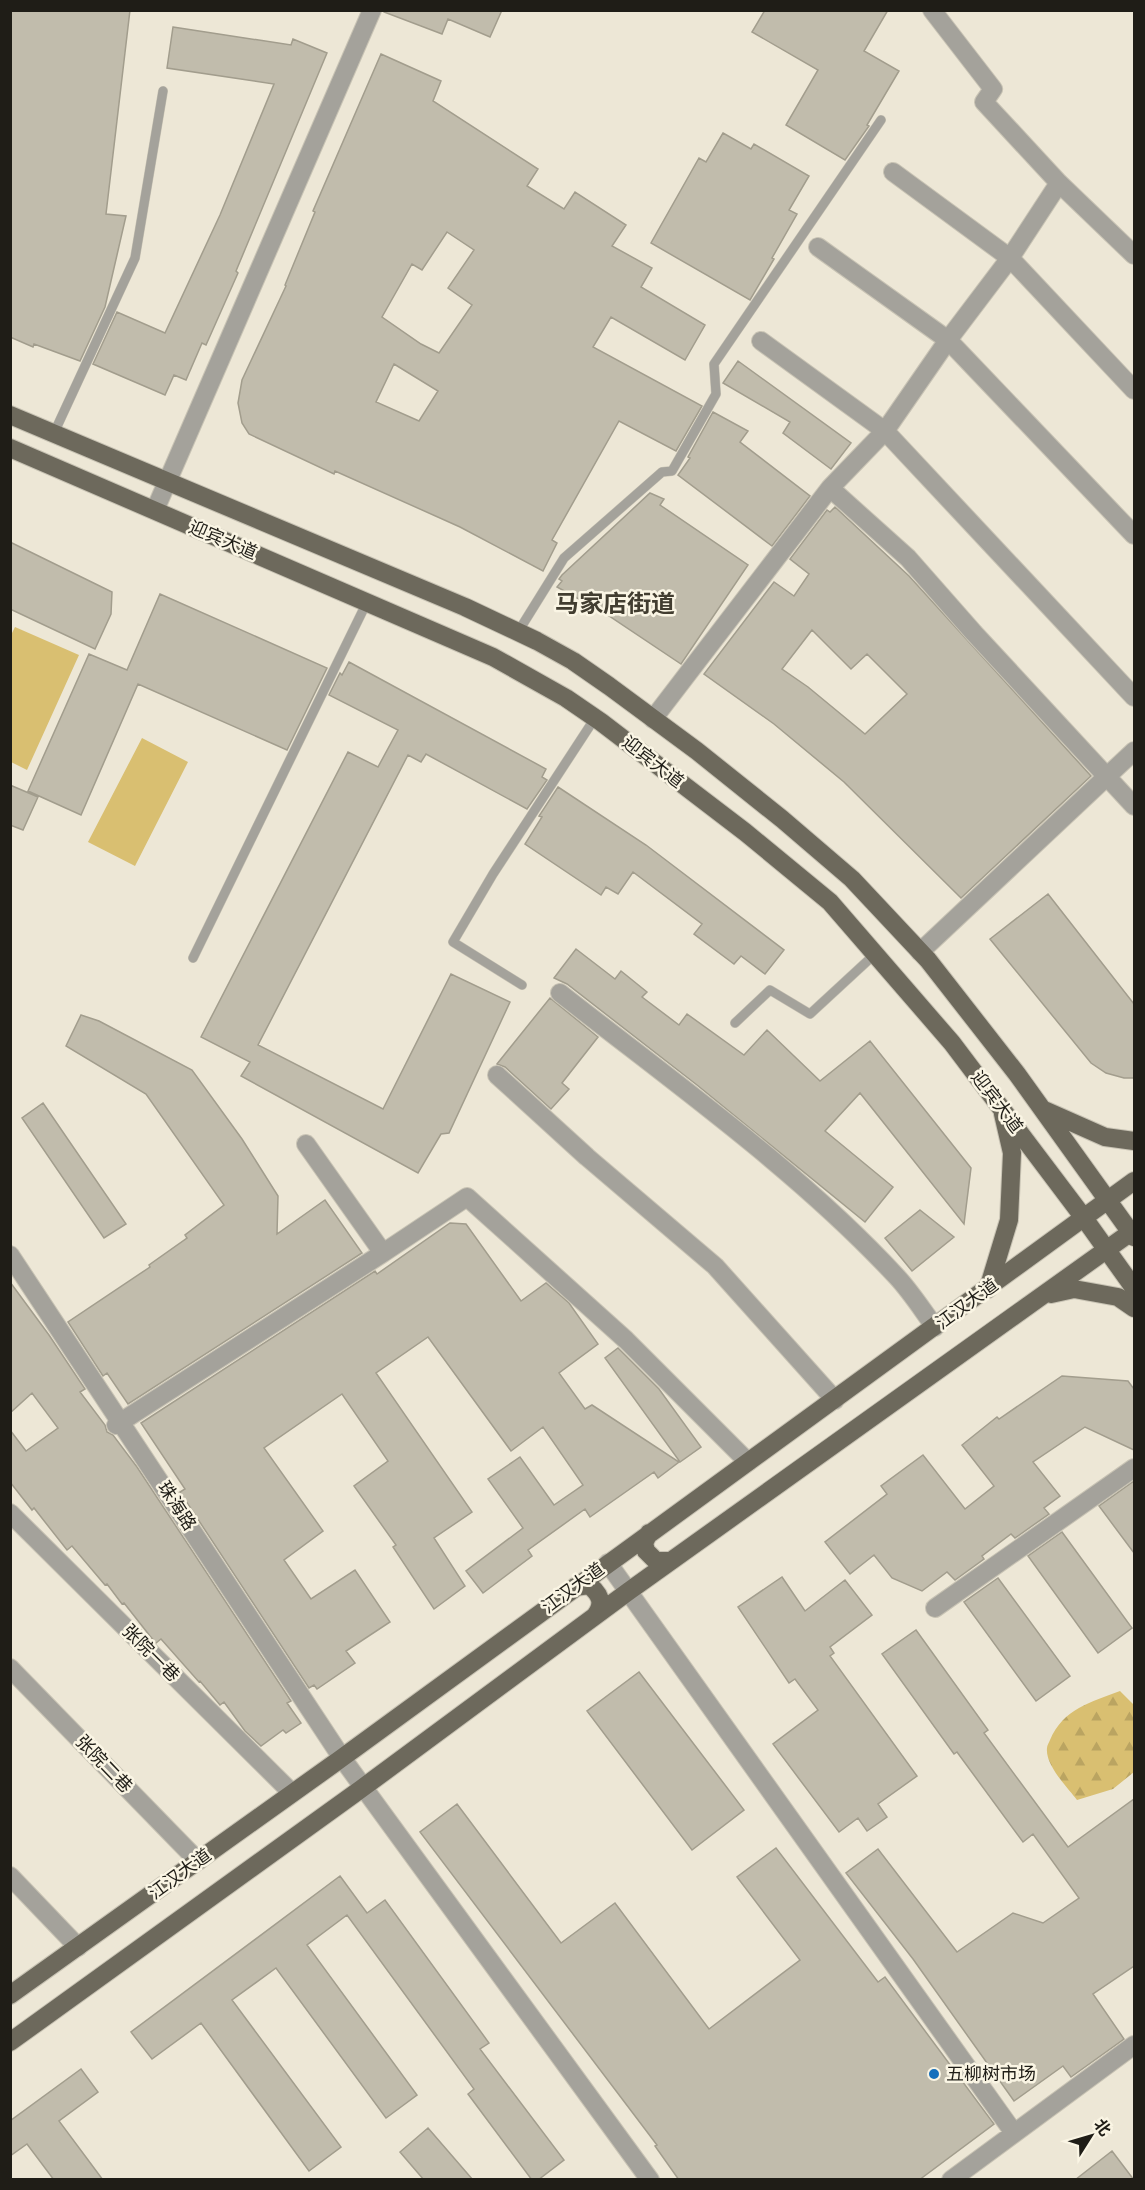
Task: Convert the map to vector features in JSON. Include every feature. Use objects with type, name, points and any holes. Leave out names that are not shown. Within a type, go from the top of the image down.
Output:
[{"type":"main road","name":"迎宾大道","points":[[10,415],[432,592],[518,632],[573,661],[698,751],[852,879],[935,968],[1043,1109],[1133,1233]]},
{"type":"main road","name":"迎宾大道","points":[[10,448],[493,657],[566,698],[595,718],[745,832],[830,902],[952,1043],[1134,1288]]},
{"type":"main road","points":[[1043,1109],[1105,1137],[1134,1141]]},
{"type":"main road","points":[[988,1289],[1009,1220],[1012,1153],[1002,1110]]},
{"type":"main road","name":"江汉大道","points":[[10,1995],[339,1760],[988,1289],[1134,1180]]},
{"type":"main road","name":"江汉大道","points":[[10,2042],[670,1561],[1133,1233]]},
{"type":"main road","points":[[1041,1297],[1074,1289],[1118,1297],[1134,1308]]},
{"type":"main road","points":[[649,1533],[644,1543],[646,1551],[656,1561],[670,1561]]},
{"type":"main road","points":[[575,1587],[589,1585],[600,1597],[602,1604],[596,1616]]},
{"type":"street","points":[[154,510],[372,10]]},
{"type":"street","points":[[932,10],[993,89],[984,102],[1059,183],[1134,255]]},
{"type":"street","points":[[892,172],[1010,258],[1134,390]]},
{"type":"street","points":[[653,719],[830,488],[885,431],[948,340],[1010,258],[1059,183]]},
{"type":"street","points":[[818,247],[948,340],[1134,535]]},
{"type":"street","points":[[761,341],[885,431],[1134,697]]},
{"type":"street","points":[[830,488],[908,558],[1134,806]]},
{"type":"street","points":[[920,952],[1134,751]]},
{"type":"street","points":[[560,993],[765,1154],[876,1255],[898,1279],[935,1327]]},
{"type":"street","points":[[497,1075],[715,1266],[835,1400]]},
{"type":"street","points":[[306,1144],[383,1253]]},
{"type":"street","points":[[118,1424],[467,1197],[626,1340],[748,1462]]},
{"type":"street","name":"珠海路","points":[[10,1255],[339,1760],[364,1786],[650,2180]]},
{"type":"street","name":"珠海路","points":[[10,1267],[118,1424]]},
{"type":"street","points":[[935,1608],[1134,1468]]},
{"type":"street","name":"张院一巷","points":[[10,1514],[289,1795]]},
{"type":"street","name":"张院一巷","points":[[10,1523],[289,1795]]},
{"type":"street","points":[[608,1563],[1014,2133]]},
{"type":"street","name":"张院二巷","points":[[10,1668],[195,1863]]},
{"type":"street","name":"张院二巷","points":[[10,1678],[195,1863]]},
{"type":"street","points":[[10,1876],[78,1947]]},
{"type":"street","points":[[951,2180],[1134,2045]]},
{"type":"lane","points":[[54,433],[135,258],[164,91]]},
{"type":"lane","points":[[518,632],[564,558],[662,472],[672,471],[716,394],[714,364],[881,120]]},
{"type":"lane","points":[[193,958],[367,602]]},
{"type":"lane","points":[[522,985],[453,942],[493,874],[595,718]]},
{"type":"lane","points":[[735,1023],[770,990],[810,1014],[875,954]]},
{"type":"green space","points":[[15,627],[79,655],[27,770],[11,762],[10,637]]},
{"type":"green space","points":[[142,738],[188,762],[135,866],[88,842]]},
{"type":"green space","points":[[1120,1691],[1134,1705],[1134,1772],[1113,1789],[1077,1800],[1053,1769],[1047,1755],[1048,1745],[1056,1729],[1070,1714],[1089,1703]]},
{"type":"building","points":[[10,10],[130,10],[106,214],[126,216],[105,307],[80,361],[34,344],[33,347],[10,337]]},
{"type":"building","points":[[384,10],[502,10],[490,37],[448,19],[442,34],[384,12]]},
{"type":"building","points":[[765,10],[888,10],[864,51],[899,71],[867,125],[869,126],[845,160],[786,125],[818,70],[752,32]]},
{"type":"building","points":[[173,27],[291,45],[293,39],[327,53],[236,271],[238,273],[206,345],[202,343],[186,380],[174,375],[165,395],[93,364],[117,312],[165,333],[220,215],[274,84],[167,68]]},
{"type":"building","points":[[381,54],[441,81],[433,101],[538,169],[527,186],[564,209],[575,192],[626,225],[612,246],[652,268],[641,287],[705,325],[685,360],[611,317],[593,347],[702,406],[676,451],[619,421],[552,540],[557,543],[543,571],[460,527],[335,471],[334,474],[249,434],[242,423],[238,403],[242,380],[286,286],[315,212],[313,211]],"holes":[[[447,232],[474,250],[448,288],[472,305],[439,353],[421,344],[382,317],[412,264],[422,270]],[[394,364],[438,391],[419,421],[376,402]]]},
{"type":"building","points":[[723,133],[751,149],[754,144],[809,176],[789,210],[797,214],[750,300],[651,243],[699,158],[706,162]]},
{"type":"building","points":[[738,361],[851,443],[831,469],[783,433],[790,422],[723,383]]},
{"type":"building","points":[[713,412],[748,431],[740,442],[810,496],[772,546],[678,475],[690,458],[688,457]]},
{"type":"building","points":[[650,493],[664,499],[660,505],[748,565],[681,664],[606,614],[557,587],[562,581],[559,579],[562,575]]},
{"type":"building","points":[[835,507],[909,576],[1091,776],[961,898],[844,782],[774,724],[704,674],[774,582],[794,596],[809,574],[790,559],[827,510],[830,512]],"holes":[[[812,630],[851,669],[867,654],[907,694],[865,734],[808,687],[782,669]]]},
{"type":"building","points":[[10,542],[112,592],[111,614],[95,649],[10,609]]},
{"type":"building","points":[[160,594],[327,668],[287,750],[138,684],[81,815],[28,791],[89,654],[127,670]]},
{"type":"building","points":[[349,662],[546,769],[542,777],[547,780],[527,809],[426,754],[421,762],[408,755],[258,1045],[383,1109],[451,974],[510,1002],[449,1133],[441,1134],[418,1173],[241,1076],[250,1062],[201,1037],[348,752],[378,767],[398,730],[329,695],[340,673],[342,675]]},
{"type":"building","points":[[10,785],[38,797],[23,830],[10,825]]},
{"type":"building","points":[[558,787],[646,845],[784,950],[765,974],[741,956],[734,964],[694,934],[702,924],[633,872],[618,894],[606,887],[601,895],[525,844],[542,817],[539,816]]},
{"type":"building","points":[[1048,894],[1134,1004],[1134,1078],[1106,1073],[1091,1063],[990,939]]},
{"type":"building","points":[[576,949],[615,979],[621,971],[647,992],[642,997],[679,1025],[687,1014],[744,1055],[767,1030],[820,1081],[870,1041],[971,1168],[964,1224],[860,1093],[825,1131],[893,1187],[865,1222],[697,1085],[567,984],[554,978]]},
{"type":"building","points":[[550,998],[598,1037],[562,1083],[569,1089],[551,1109],[505,1067],[497,1064]]},
{"type":"building","points":[[81,1015],[99,1021],[192,1070],[242,1139],[278,1196],[277,1234],[325,1200],[362,1253],[128,1404],[107,1373],[103,1376],[68,1322],[150,1267],[149,1265],[187,1238],[185,1235],[224,1205],[146,1094],[66,1046]]},
{"type":"building","points":[[43,1103],[126,1224],[104,1238],[22,1118]]},
{"type":"building","points":[[920,1210],[954,1237],[912,1271],[885,1238]]},
{"type":"building","points":[[450,1223],[466,1224],[521,1301],[546,1283],[569,1303],[598,1344],[559,1373],[585,1409],[592,1405],[679,1462],[658,1478],[654,1472],[590,1517],[585,1509],[528,1550],[532,1556],[483,1593],[466,1571],[523,1528],[488,1479],[520,1457],[554,1505],[583,1485],[543,1427],[511,1451],[428,1337],[376,1373],[472,1512],[434,1538],[465,1586],[434,1609],[393,1547],[396,1545],[354,1486],[388,1461],[342,1394],[264,1448],[323,1531],[284,1560],[311,1599],[355,1570],[390,1622],[346,1651],[355,1663],[317,1689],[314,1685],[309,1688],[180,1492],[185,1489],[141,1423],[375,1271],[377,1274]]},
{"type":"building","points":[[10,1282],[85,1389],[80,1392],[105,1425],[107,1432],[113,1435],[137,1467],[291,1701],[287,1703],[301,1723],[286,1733],[283,1730],[261,1746],[245,1731],[224,1702],[220,1705],[161,1639],[156,1643],[124,1603],[122,1604],[72,1546],[67,1550],[10,1482],[10,1430],[26,1451],[58,1428],[32,1393],[10,1413]]},
{"type":"building","points":[[618,1348],[659,1389],[701,1447],[680,1462],[605,1358]]},
{"type":"building","points":[[1062,1376],[1128,1381],[1134,1389],[1134,1450],[1085,1427],[1033,1462],[1060,1496],[1044,1508],[1049,1514],[1015,1538],[1011,1534],[982,1556],[984,1559],[955,1580],[947,1572],[922,1591],[892,1578],[874,1555],[850,1574],[825,1542],[887,1494],[881,1486],[923,1455],[965,1509],[994,1486],[962,1445],[997,1417],[999,1419]]},
{"type":"building","points":[[1134,1481],[1134,1553],[1099,1506]]},
{"type":"building","points":[[1062,1532],[1132,1628],[1098,1653],[1028,1556]]},
{"type":"building","points":[[782,1577],[805,1611],[845,1580],[872,1615],[830,1647],[834,1653],[830,1656],[917,1776],[878,1804],[887,1817],[867,1831],[858,1818],[839,1832],[773,1744],[818,1710],[795,1679],[789,1683],[738,1607]]},
{"type":"building","points":[[998,1578],[1070,1676],[1036,1701],[964,1602]]},
{"type":"building","points":[[916,1630],[988,1730],[984,1733],[1068,1847],[1134,1799],[1134,1966],[1093,1994],[1124,2039],[1071,2077],[1063,2066],[1014,2101],[913,1959],[846,1873],[878,1849],[957,1952],[1013,1913],[1043,1923],[1079,1898],[1033,1834],[1023,1842],[957,1752],[954,1754],[882,1654]]},
{"type":"building","points":[[639,1672],[744,1810],[692,1850],[587,1711]]},
{"type":"building","points":[[457,1804],[561,1943],[615,1903],[709,2029],[800,1960],[737,1877],[776,1848],[878,1982],[885,1977],[994,2124],[919,2180],[679,2180],[655,2146],[657,2145],[420,1832]]},
{"type":"building","points":[[340,1876],[367,1913],[385,1900],[489,2043],[480,2049],[564,2160],[538,2180],[532,2180],[468,2094],[474,2089],[347,1915],[307,1945],[417,2095],[386,2118],[276,1968],[232,2000],[341,2147],[309,2171],[201,2023],[152,2059],[131,2032]]},
{"type":"building","points":[[81,2069],[98,2092],[59,2121],[103,2180],[54,2180],[27,2144],[10,2156],[10,2121]]},
{"type":"building","points":[[428,2128],[473,2180],[424,2180],[400,2152]]},
{"type":"building","points":[[1112,2151],[1134,2180],[1075,2180]]},
{"type":"place","name":"五柳树市场","points":[[934,2074]]},
{"type":"district","name":"马家店街道","points":[[615,604]]}]
